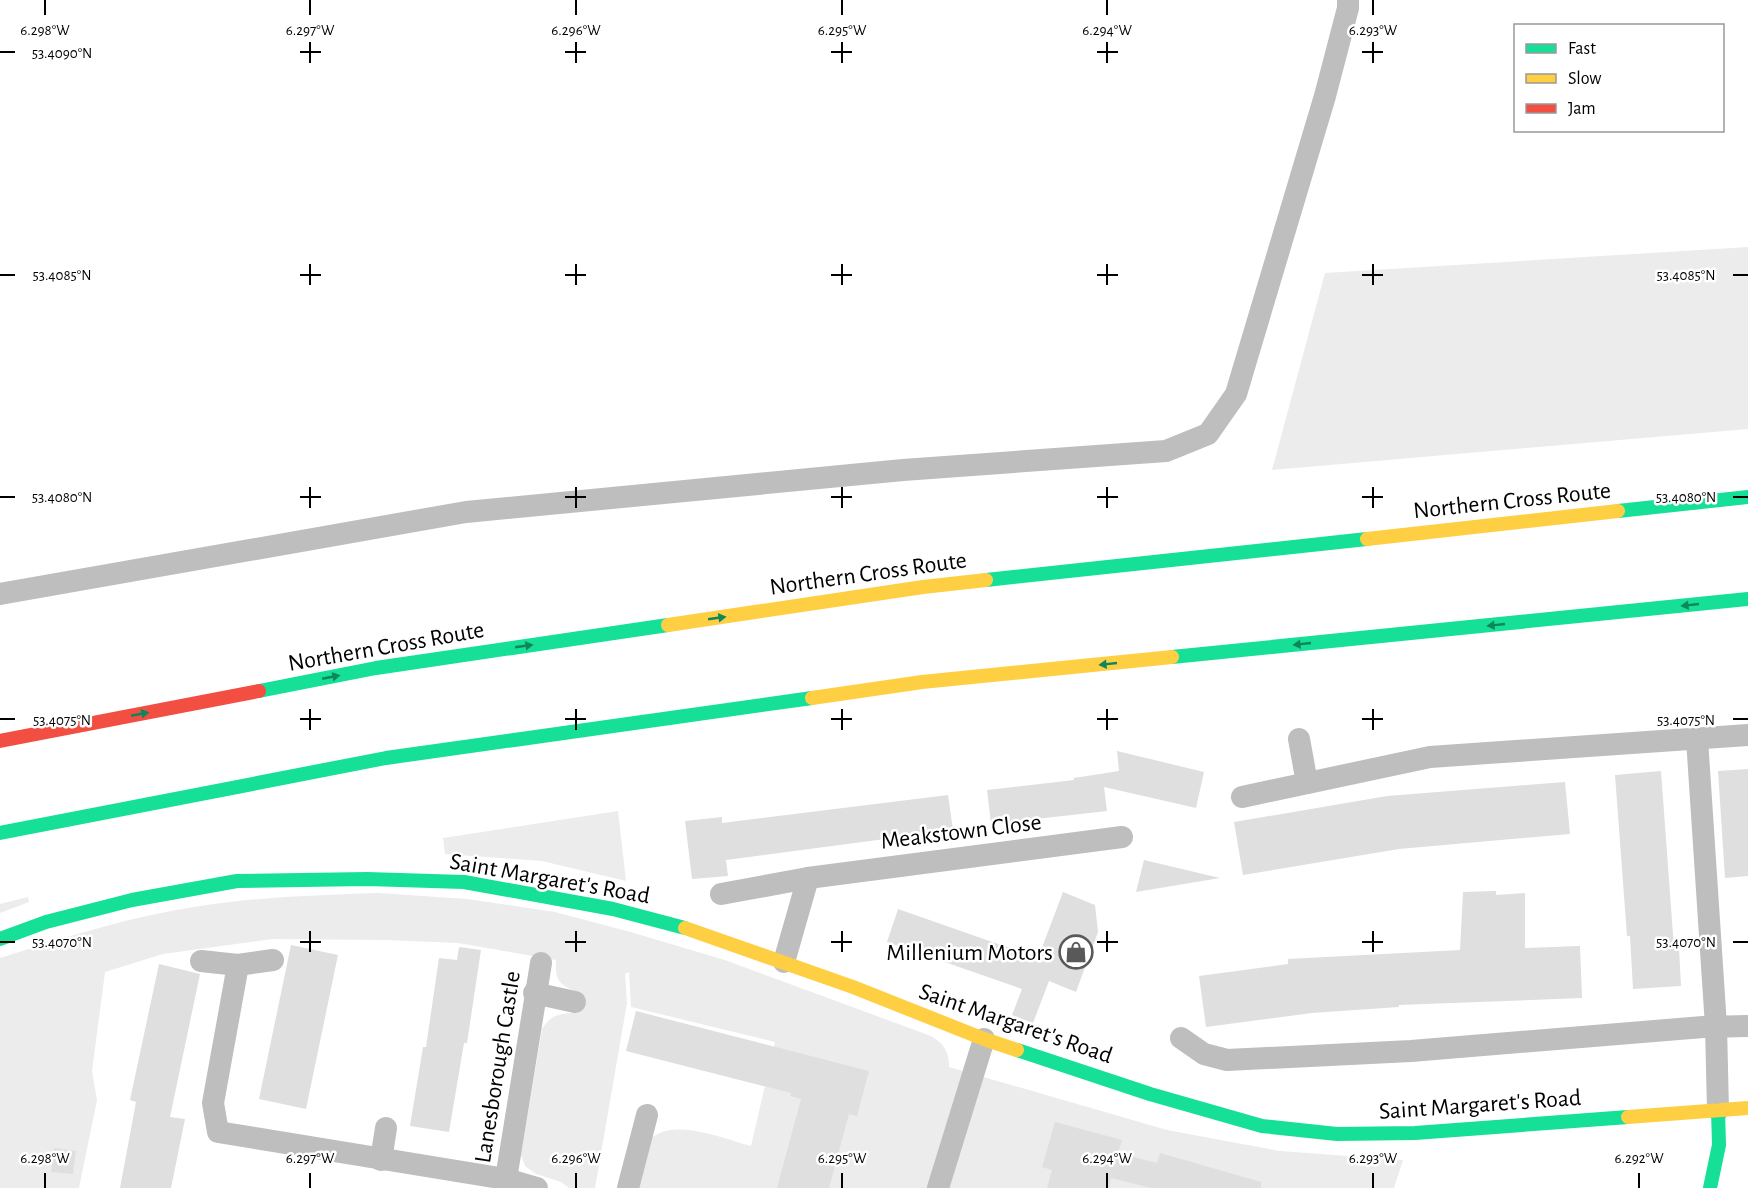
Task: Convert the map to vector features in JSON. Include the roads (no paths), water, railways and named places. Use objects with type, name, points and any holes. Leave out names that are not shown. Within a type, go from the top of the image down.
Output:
[{"type":"main road","name":"Northern Cross Route","points":[[0,741],[376,668],[923,587],[1748,497]]},
{"type":"main road","points":[[0,833],[386,758],[922,682],[1748,599]]},
{"type":"main road","name":"Saint Margaret's Road","points":[[0,939],[46,922],[132,900],[237,881],[388,879],[464,882],[613,909],[688,929],[784,962],[984,1039],[1212,1113],[1262,1126],[1337,1134],[1415,1133],[1748,1108]]},
{"type":"main road","points":[[1710,1188],[1719,1145],[1718,1110]]},
{"type":"street","points":[[0,594],[466,512],[903,470],[1166,451],[1208,434],[1236,394],[1325,96],[1348,8],[1348,0]]},
{"type":"street","points":[[1242,797],[1430,757],[1748,735]]},
{"type":"street","points":[[1299,739],[1307,783]]},
{"type":"street","points":[[1697,739],[1716,1026],[1718,1110]]},
{"type":"street","name":"Meakstown Close","points":[[721,894],[808,878],[1122,837]]},
{"type":"street","points":[[784,962],[808,878]]},
{"type":"street","points":[[201,961],[238,965],[273,960]]},
{"type":"street","name":"Lanesborough Castle","points":[[506,1179],[534,993],[541,963]]},
{"type":"street","name":"Lanesborough Castle","points":[[238,965],[213,1103],[218,1132],[506,1179],[537,1188]]},
{"type":"street","points":[[534,993],[575,1002]]},
{"type":"street","points":[[1181,1038],[1204,1054],[1227,1060],[1412,1051],[1716,1026],[1748,1026]]},
{"type":"street","points":[[938,1188],[984,1039]]},
{"type":"street","points":[[628,1188],[647,1115]]},
{"type":"street","points":[[381,1160],[386,1128]]},
{"type":"place","name":"Millenium Motors","points":[[1076,952]]}]
